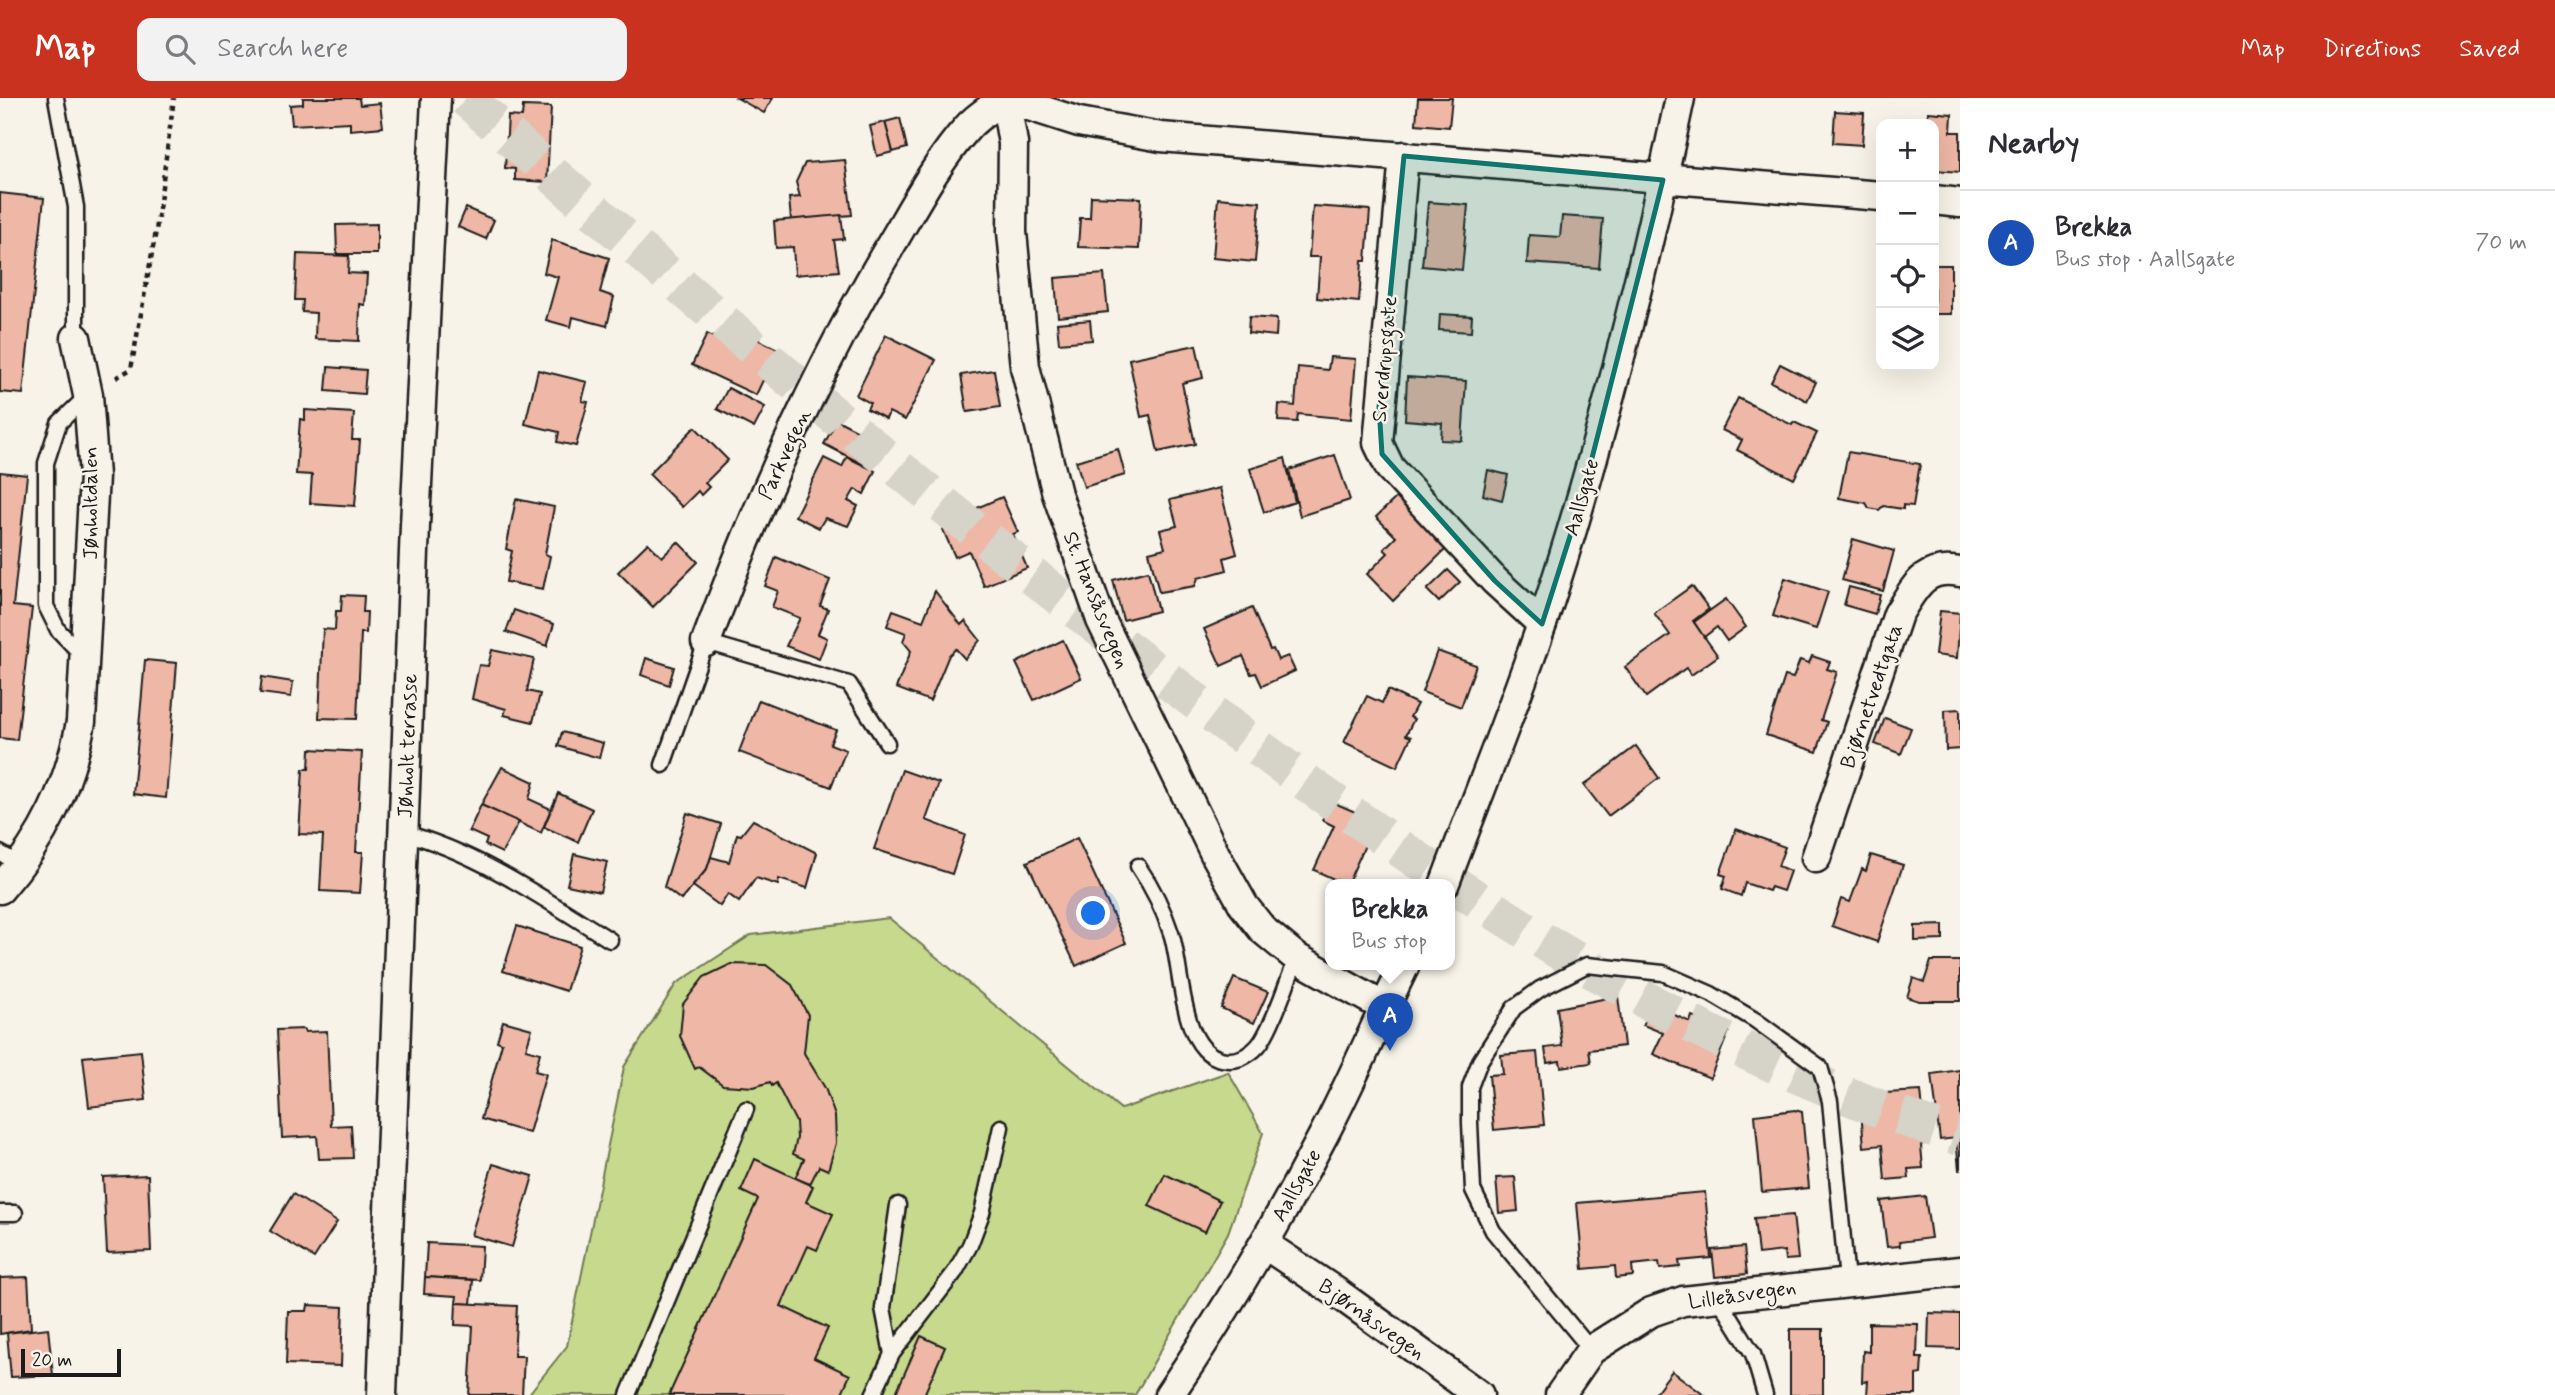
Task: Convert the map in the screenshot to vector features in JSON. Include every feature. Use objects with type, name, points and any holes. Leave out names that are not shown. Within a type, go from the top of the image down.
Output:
[{"type":"street","name":"Jønholt terrasse","points":[[382,1395],[436,98]]},
{"type":"street","points":[[1005,98],[1080,122],[1161,137],[1876,196]]},
{"type":"street","name":"Parkvegen","points":[[706,642],[743,541],[830,354],[878,266],[934,172],[969,125],[1005,98]]},
{"type":"street","name":"St. Hansåsvegen","points":[[1005,98],[1013,143],[1012,232],[1025,367],[1039,432],[1076,557],[1116,652],[1215,854],[1244,905],[1263,930],[1297,958],[1384,1007]]},
{"type":"street","name":"Aallsgate","points":[[1446,879],[1542,624],[1580,505],[1616,375],[1680,98]]},
{"type":"street","name":"Sverdrupsgate","points":[[1404,156],[1378,443],[1390,468],[1495,580],[1542,624]]},
{"type":"street","points":[[1939,201],[1960,203]]},
{"type":"street","name":"Jønholtdalen","points":[[0,889],[11,859],[52,816],[75,758],[86,658],[94,476],[88,395],[76,338]]},
{"type":"street","name":"Bjørnetvedtgata","points":[[1816,858],[1898,614],[1919,581],[1943,569],[1960,572]]},
{"type":"street","name":"Aallsgate","points":[[1168,1395],[1215,1327],[1264,1244],[1325,1132],[1402,970]]},
{"type":"street","name":"Bjørnåsvegen","points":[[1264,1244],[1479,1395]]},
{"type":"street","name":"Lilleåsvegen","points":[[1560,1395],[1591,1350],[1651,1312],[1683,1301],[1960,1270]]},
{"type":"lane","name":"Jønholtdalen","points":[[56,98],[76,207],[76,338]]},
{"type":"lane","points":[[86,658],[58,630],[46,606],[46,463],[59,423],[88,395]]},
{"type":"lane","points":[[663,765],[706,642],[849,684],[887,743]]},
{"type":"lane","points":[[404,833],[428,839],[474,861],[545,899],[610,940]]},
{"type":"lane","points":[[1138,866],[1161,904],[1173,937],[1186,1017],[1209,1053],[1232,1060],[1244,1057],[1254,1049],[1264,1038],[1297,958]]},
{"type":"lane","points":[[1591,1350],[1493,1231],[1473,1190],[1470,1123],[1470,1087],[1480,1061],[1514,1008],[1540,989],[1587,965],[1663,973],[1711,994],[1755,1020],[1820,1067],[1830,1101],[1847,1281]]},
{"type":"lane","points":[[628,1395],[746,1109]]},
{"type":"lane","points":[[873,1395],[892,1354],[955,1272],[971,1245],[982,1213],[1001,1127]]},
{"type":"lane","points":[[892,1354],[883,1308],[898,1205]]},
{"type":"lane","points":[[0,1213],[15,1213]]},
{"type":"lane","points":[[1718,1297],[1753,1354],[1765,1395]]},
{"type":"path","points":[[88,395],[131,369],[156,231],[174,98]]},
{"type":"highlighted area","points":[[1404,156],[1663,180],[1580,505],[1542,624],[1495,581],[1382,454],[1379,407]]},
{"type":"green space","points":[[889,918],[1121,1109],[1228,1072],[1263,1133],[1228,1233],[1135,1395],[528,1395],[567,1346],[624,1067],[676,984],[751,935]]},
{"type":"building","points":[[303,98],[359,98],[360,105],[380,103],[383,127],[350,130],[350,122],[292,125],[290,105],[303,104]]},
{"type":"building","points":[[737,98],[773,98],[764,113]]},
{"type":"building","points":[[1418,98],[1452,98],[1449,127],[1416,124]]},
{"type":"building","points":[[523,106],[551,107],[547,182],[515,180],[515,169],[505,168],[508,116],[522,117]]},
{"type":"building","points":[[1835,111],[1864,113],[1862,145],[1833,143]]},
{"type":"building","points":[[1928,112],[1952,114],[1951,132],[1960,132],[1960,172],[1939,170],[1939,119],[1927,119]]},
{"type":"building","points":[[900,118],[907,148],[893,152],[885,122]]},
{"type":"building","points":[[885,122],[893,152],[877,156],[870,126]]},
{"type":"building","points":[[845,160],[852,215],[791,220],[789,198],[800,197],[796,182],[805,163]]},
{"type":"building","points":[[0,193],[44,198],[23,394],[0,392]]},
{"type":"building","points":[[1091,196],[1141,198],[1139,249],[1078,247],[1080,218],[1090,218]]},
{"type":"building","points":[[1218,198],[1260,202],[1255,262],[1213,258]]},
{"type":"building","points":[[1428,202],[1468,205],[1462,270],[1422,266]]},
{"type":"building","points":[[1313,206],[1370,210],[1359,302],[1317,298],[1320,257],[1309,257]]},
{"type":"building","points":[[466,208],[494,220],[486,239],[458,227]]},
{"type":"building","points":[[841,215],[844,239],[834,240],[839,271],[795,275],[793,247],[776,248],[774,221]]},
{"type":"building","points":[[1562,216],[1603,219],[1599,268],[1527,263],[1529,235],[1560,237]]},
{"type":"building","points":[[377,224],[377,254],[337,254],[336,225]]},
{"type":"building","points":[[552,240],[609,258],[600,292],[614,297],[607,326],[573,317],[571,327],[546,320],[558,277],[544,273]]},
{"type":"building","points":[[297,254],[349,256],[348,273],[367,274],[365,305],[360,304],[359,341],[315,339],[316,313],[302,312],[303,300],[295,300]]},
{"type":"building","points":[[1939,265],[1951,265],[1951,314],[1939,314]]},
{"type":"building","points":[[1104,274],[1108,312],[1058,317],[1055,278]]},
{"type":"building","points":[[1440,314],[1472,316],[1471,332],[1439,330]]},
{"type":"building","points":[[1249,317],[1277,319],[1276,336],[1248,333]]},
{"type":"building","points":[[1090,320],[1092,340],[1059,343],[1057,323]]},
{"type":"building","points":[[736,329],[782,351],[767,382],[763,380],[756,395],[692,365],[707,334],[728,344]]},
{"type":"building","points":[[886,335],[936,360],[905,420],[889,412],[886,419],[867,409],[870,403],[856,395]]},
{"type":"building","points":[[1196,345],[1203,378],[1182,383],[1195,444],[1158,452],[1150,415],[1141,417],[1129,359]]},
{"type":"building","points":[[1330,357],[1356,359],[1351,419],[1298,414],[1297,422],[1278,421],[1279,404],[1295,406],[1298,367],[1328,370]]},
{"type":"building","points":[[1780,364],[1816,382],[1807,401],[1771,382]]},
{"type":"building","points":[[328,367],[366,370],[364,394],[326,391]]},
{"type":"building","points":[[538,370],[587,382],[582,401],[588,402],[576,446],[557,442],[559,432],[525,424]]},
{"type":"building","points":[[994,370],[1000,407],[967,412],[961,375]]},
{"type":"building","points":[[1407,377],[1466,381],[1462,441],[1441,440],[1442,423],[1405,420]]},
{"type":"building","points":[[728,388],[765,407],[754,428],[717,409]]},
{"type":"building","points":[[1738,398],[1792,425],[1794,422],[1817,433],[1794,479],[1737,450],[1742,440],[1722,430]]},
{"type":"building","points":[[305,410],[354,413],[352,440],[360,440],[355,506],[310,503],[312,475],[296,474],[300,419],[305,420]]},
{"type":"building","points":[[837,420],[874,439],[862,464],[824,444]]},
{"type":"building","points":[[695,427],[728,460],[705,483],[709,487],[701,495],[698,491],[682,507],[649,474]]},
{"type":"building","points":[[1118,449],[1125,475],[1084,487],[1076,461]]},
{"type":"building","points":[[1848,452],[1920,464],[1913,506],[1903,505],[1903,509],[1883,506],[1879,510],[1869,508],[1866,503],[1839,498]]},
{"type":"building","points":[[1335,455],[1350,500],[1300,516],[1289,470]]},
{"type":"building","points":[[847,457],[875,471],[864,494],[855,489],[848,501],[858,506],[848,526],[825,518],[819,528],[795,516],[824,458],[842,467]]},
{"type":"building","points":[[1285,458],[1295,502],[1264,512],[1250,469]]},
{"type":"building","points":[[1488,470],[1508,475],[1502,500],[1483,495]]},
{"type":"building","points":[[0,472],[27,475],[13,606],[32,608],[17,740],[0,738]]},
{"type":"building","points":[[1220,488],[1237,554],[1224,558],[1227,570],[1198,578],[1195,586],[1159,592],[1149,552],[1165,548],[1160,530],[1177,526],[1170,500]]},
{"type":"building","points":[[1398,496],[1448,547],[1393,601],[1367,574],[1388,553],[1384,549],[1396,537],[1376,517]]},
{"type":"building","points":[[1002,497],[1018,532],[1013,534],[1027,568],[984,586],[969,551],[955,557],[943,530],[947,521]]},
{"type":"building","points":[[516,499],[554,507],[545,554],[550,556],[543,589],[506,582],[512,551],[506,549]]},
{"type":"building","points":[[1853,539],[1894,551],[1883,591],[1842,580]]},
{"type":"building","points":[[678,542],[698,562],[653,607],[618,572],[648,543],[662,557]]},
{"type":"building","points":[[776,557],[830,580],[820,606],[828,609],[818,634],[827,638],[819,659],[786,646],[800,618],[772,607],[778,591],[765,586]]},
{"type":"building","points":[[1448,570],[1460,582],[1439,602],[1427,590]]},
{"type":"building","points":[[1148,571],[1158,611],[1123,620],[1113,580]]},
{"type":"building","points":[[1785,578],[1828,592],[1816,629],[1773,616]]},
{"type":"building","points":[[1692,586],[1709,609],[1693,621],[1718,656],[1691,675],[1686,668],[1646,697],[1625,667],[1670,635],[1654,613]]},
{"type":"building","points":[[1849,587],[1880,595],[1875,614],[1844,605]]},
{"type":"building","points":[[935,591],[961,625],[965,621],[980,640],[965,659],[956,649],[949,655],[930,701],[896,688],[911,651],[903,641],[906,633],[887,626],[893,610],[923,621]]},
{"type":"building","points":[[342,595],[364,596],[363,612],[367,612],[366,633],[361,633],[357,719],[319,718],[323,629],[335,630],[336,611],[341,611]]},
{"type":"building","points":[[1726,599],[1746,627],[1727,641],[1717,627],[1704,637],[1694,622]]},
{"type":"building","points":[[1252,608],[1270,650],[1273,649],[1278,660],[1288,656],[1295,671],[1262,686],[1256,673],[1251,674],[1243,656],[1221,666],[1204,629]]},
{"type":"building","points":[[514,610],[554,624],[547,646],[506,632]]},
{"type":"building","points":[[1940,611],[1960,613],[1957,658],[1935,655]]},
{"type":"building","points":[[1063,640],[1081,678],[1034,700],[1016,663]]},
{"type":"building","points":[[492,650],[534,659],[527,691],[540,694],[533,722],[504,715],[506,709],[472,699],[479,665],[488,666]]},
{"type":"building","points":[[1437,651],[1476,665],[1461,707],[1422,692]]},
{"type":"building","points":[[1812,656],[1830,662],[1827,669],[1837,672],[1821,720],[1827,722],[1817,752],[1766,735],[1785,676],[1793,678],[1800,660],[1809,663]]},
{"type":"building","points":[[646,658],[674,667],[669,685],[641,675]]},
{"type":"building","points":[[145,660],[177,663],[166,798],[133,794]]},
{"type":"building","points":[[262,677],[293,682],[291,697],[260,693]]},
{"type":"building","points":[[1388,690],[1417,704],[1410,717],[1414,719],[1406,735],[1411,737],[1397,767],[1344,742],[1367,696],[1382,703]]},
{"type":"building","points":[[759,700],[836,730],[830,744],[846,750],[831,787],[739,752]]},
{"type":"building","points":[[1960,709],[1960,749],[1946,750],[1945,710]]},
{"type":"building","points":[[1885,718],[1911,728],[1901,754],[1875,744]]},
{"type":"building","points":[[562,732],[603,743],[599,758],[558,746]]},
{"type":"building","points":[[1636,746],[1659,778],[1608,816],[1584,785]]},
{"type":"building","points":[[310,749],[362,752],[356,852],[363,852],[360,893],[320,891],[323,835],[299,834],[303,769],[309,769]]},
{"type":"building","points":[[502,767],[534,782],[529,799],[551,809],[541,833],[481,805]]},
{"type":"building","points":[[902,770],[939,783],[926,820],[965,835],[952,874],[874,849]]},
{"type":"building","points":[[558,793],[592,809],[578,842],[544,827]]},
{"type":"building","points":[[1330,801],[1376,821],[1350,879],[1334,879],[1314,870],[1334,826],[1322,820]]},
{"type":"building","points":[[481,805],[519,822],[502,853],[485,845],[487,839],[469,831]]},
{"type":"building","points":[[687,813],[721,824],[707,869],[681,900],[664,887]]},
{"type":"building","points":[[753,820],[817,853],[807,888],[779,879],[778,885],[756,878],[739,902],[728,894],[720,906],[693,886],[707,869],[711,857],[729,862],[737,834],[741,835]]},
{"type":"building","points":[[1736,829],[1785,847],[1778,866],[1790,871],[1783,891],[1771,887],[1769,891],[1745,883],[1741,896],[1722,889],[1726,876],[1720,874]]},
{"type":"building","points":[[1077,838],[1126,943],[1076,966],[1027,862]]},
{"type":"building","points":[[574,854],[607,862],[600,892],[567,885]]},
{"type":"building","points":[[1871,855],[1903,865],[1877,942],[1832,926],[1841,899],[1850,902],[1862,869],[1866,871]]},
{"type":"building","points":[[1943,925],[1943,940],[1915,941],[1915,926]]},
{"type":"building","points":[[517,926],[580,946],[566,991],[503,971]]},
{"type":"building","points":[[1931,961],[1960,961],[1960,1001],[1919,1001],[1907,997],[1913,978],[1924,982]]},
{"type":"building","points":[[731,964],[766,965],[792,985],[808,1015],[804,1053],[825,1088],[835,1116],[836,1143],[828,1170],[819,1166],[810,1184],[795,1178],[804,1159],[793,1154],[797,1138],[796,1122],[776,1083],[772,1086],[770,1082],[754,1087],[723,1085],[699,1067],[695,1069],[680,1036],[683,1004],[704,977]]},
{"type":"building","points":[[1234,978],[1268,992],[1254,1023],[1221,1008]]},
{"type":"building","points":[[1618,996],[1624,1046],[1589,1050],[1591,1063],[1561,1067],[1560,1061],[1547,1063],[1545,1048],[1562,1046],[1557,1008]]},
{"type":"building","points":[[1652,1005],[1690,1022],[1692,1016],[1729,1031],[1710,1078],[1653,1054],[1663,1033],[1643,1025]]},
{"type":"building","points":[[503,1021],[532,1029],[526,1049],[540,1053],[535,1071],[546,1074],[529,1133],[481,1119],[502,1043],[497,1041]]},
{"type":"building","points":[[304,1029],[305,1032],[327,1031],[331,1126],[351,1125],[353,1158],[319,1159],[317,1136],[282,1138],[277,1030]]},
{"type":"building","points":[[141,1051],[146,1100],[89,1107],[83,1057]]},
{"type":"building","points":[[1537,1052],[1544,1125],[1494,1130],[1489,1075],[1503,1074],[1501,1055]]},
{"type":"building","points":[[1960,1070],[1959,1170],[1956,1138],[1940,1140],[1932,1074]]},
{"type":"building","points":[[1921,1091],[1926,1142],[1921,1146],[1923,1168],[1908,1169],[1909,1178],[1885,1180],[1882,1145],[1864,1147],[1860,1098],[1866,1097],[1866,1094]]},
{"type":"building","points":[[1795,1110],[1802,1112],[1809,1188],[1762,1192],[1755,1115]]},
{"type":"building","points":[[755,1159],[813,1186],[806,1202],[833,1214],[817,1250],[808,1246],[781,1306],[828,1328],[814,1358],[850,1375],[841,1395],[669,1395],[758,1199],[741,1191]]},
{"type":"building","points":[[493,1164],[533,1176],[512,1247],[471,1235]]},
{"type":"building","points":[[1165,1174],[1220,1201],[1205,1232],[1149,1206]]},
{"type":"building","points":[[148,1175],[151,1251],[107,1253],[103,1177]]},
{"type":"building","points":[[1515,1177],[1518,1211],[1499,1213],[1496,1178]]},
{"type":"building","points":[[1705,1192],[1711,1258],[1679,1261],[1680,1267],[1660,1269],[1659,1262],[1632,1265],[1633,1276],[1616,1278],[1615,1266],[1583,1269],[1577,1203]]},
{"type":"building","points":[[293,1194],[337,1222],[314,1258],[270,1231]]},
{"type":"building","points":[[1925,1196],[1931,1238],[1899,1242],[1900,1246],[1887,1247],[1881,1201]]},
{"type":"building","points":[[1793,1215],[1798,1259],[1785,1260],[1784,1251],[1758,1254],[1754,1218]]},
{"type":"building","points":[[427,1243],[482,1246],[480,1280],[425,1277]]},
{"type":"building","points":[[1744,1247],[1747,1274],[1715,1277],[1712,1250]]},
{"type":"building","points":[[28,1277],[31,1329],[0,1334],[0,1278]]},
{"type":"building","points":[[425,1277],[473,1280],[471,1304],[456,1303],[457,1296],[424,1294]]},
{"type":"building","points":[[456,1303],[517,1306],[514,1356],[524,1356],[522,1395],[469,1395],[473,1326],[455,1325]]},
{"type":"building","points":[[308,1305],[343,1307],[341,1366],[286,1364],[288,1311],[307,1311]]},
{"type":"building","points":[[1929,1313],[1960,1314],[1960,1349],[1928,1348]]},
{"type":"building","points":[[1869,1323],[1918,1324],[1917,1358],[1922,1358],[1921,1374],[1916,1375],[1916,1395],[1867,1395],[1868,1381],[1862,1382],[1863,1351],[1869,1352]]},
{"type":"building","points":[[48,1328],[53,1375],[11,1377],[7,1333]]},
{"type":"building","points":[[1790,1329],[1823,1329],[1823,1395],[1790,1395]]},
{"type":"building","points":[[921,1336],[945,1347],[924,1395],[895,1395]]},
{"type":"building","points":[[1672,1371],[1704,1395],[1654,1395]]},
{"type":"tunnel","points":[[466,98],[726,325],[992,544],[1267,754],[1446,879]]},
{"type":"tunnel","points":[[1455,885],[1548,944],[1646,1000],[1746,1051],[1851,1097],[1960,1137]]},
{"type":"place","name":"Brekka","points":[[1390,1051]]}]
